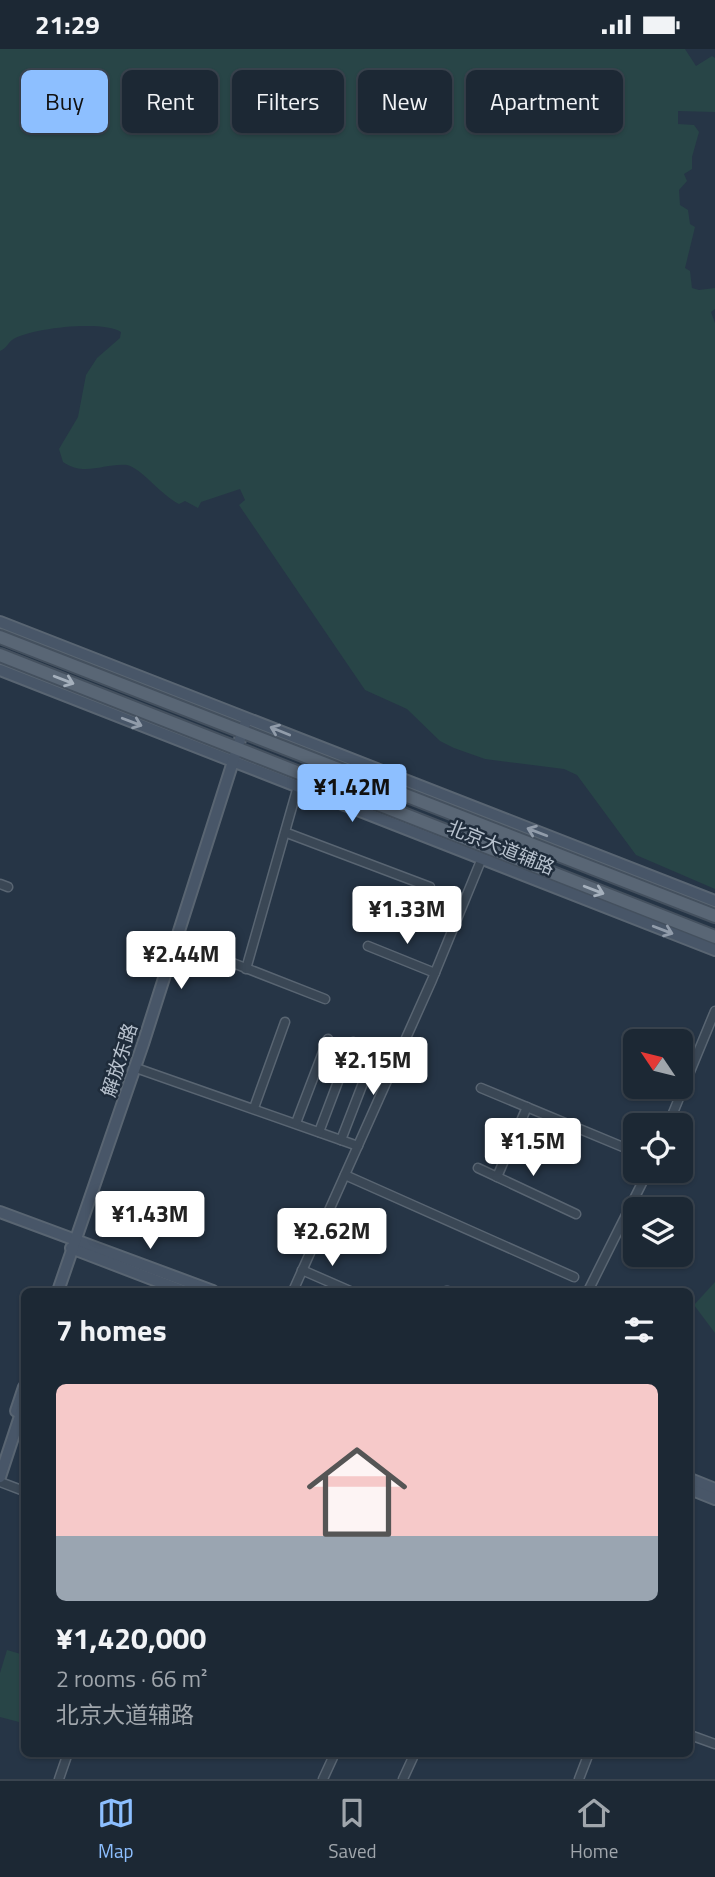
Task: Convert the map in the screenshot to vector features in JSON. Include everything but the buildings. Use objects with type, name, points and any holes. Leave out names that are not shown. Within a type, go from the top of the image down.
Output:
[{"type":"main road","name":"北京大道辅路","points":[[0,622],[715,901]]},
{"type":"main road","points":[[0,637],[715,916]]},
{"type":"main road","points":[[0,656],[238,756],[715,937]]},
{"type":"main road","name":"北京大道辅路","points":[[0,670],[238,756],[298,786],[715,950]]},
{"type":"main road","name":"解放东路","points":[[65,1288],[250,719]]},
{"type":"main road","points":[[0,1212],[176,1288]]},
{"type":"main road","points":[[0,1220],[204,1288]]},
{"type":"main road","name":"解放东路","points":[[59,1288],[77,1246]]},
{"type":"main road","points":[[0,1458],[21,1396]]},
{"type":"main road","points":[[0,1476],[21,1413]]},
{"type":"main road","points":[[693,1480],[715,1489]]},
{"type":"main road","points":[[693,1490],[715,1499]]},
{"type":"street","points":[[246,969],[287,833],[298,786]]},
{"type":"street","points":[[287,833],[430,887]]},
{"type":"street","points":[[294,1288],[435,972],[482,858]]},
{"type":"street","points":[[177,941],[325,999]]},
{"type":"street","points":[[368,946],[435,972]]},
{"type":"street","points":[[673,1113],[715,1011]]},
{"type":"street","points":[[254,1108],[285,1022]]},
{"type":"street","points":[[296,1123],[328,1039]]},
{"type":"street","points":[[319,1132],[353,1042]]},
{"type":"street","points":[[341,1140],[379,1044]]},
{"type":"street","points":[[138,1068],[358,1146]]},
{"type":"street","points":[[481,1088],[623,1147]]},
{"type":"street","points":[[497,1177],[527,1107]]},
{"type":"street","points":[[478,1168],[576,1214]]},
{"type":"street","points":[[345,1175],[574,1277]]},
{"type":"street","points":[[590,1288],[643,1183]]},
{"type":"street","points":[[302,1271],[343,1288]]},
{"type":"street","points":[[0,1476],[21,1489]]},
{"type":"street","points":[[693,1736],[715,1744]]},
{"type":"street","points":[[59,1779],[67,1757]]},
{"type":"street","points":[[323,1779],[333,1757]]},
{"type":"street","points":[[403,1779],[413,1757]]},
{"type":"street","points":[[579,1779],[587,1757]]},
{"type":"green space","points":[[0,49],[685,49],[696,66],[712,56],[715,58],[715,112],[678,111],[678,124],[694,125],[699,132],[692,157],[692,169],[684,174],[687,181],[679,190],[680,205],[688,210],[690,224],[695,227],[685,268],[690,271],[692,288],[715,288],[715,309],[711,312],[715,323],[715,889],[636,855],[577,775],[564,769],[485,759],[454,748],[440,741],[407,709],[365,690],[239,505],[245,500],[240,489],[201,502],[198,508],[185,501],[179,504],[172,500],[127,465],[79,469],[63,462],[59,449],[78,417],[86,375],[97,358],[120,338],[121,332],[112,328],[83,326],[50,329],[21,336],[0,351]]},
{"type":"green space","points":[[715,1282],[715,1333],[694,1305]]},
{"type":"green space","points":[[7,1650],[21,1654],[19,1722],[0,1717],[0,1673]]}]
